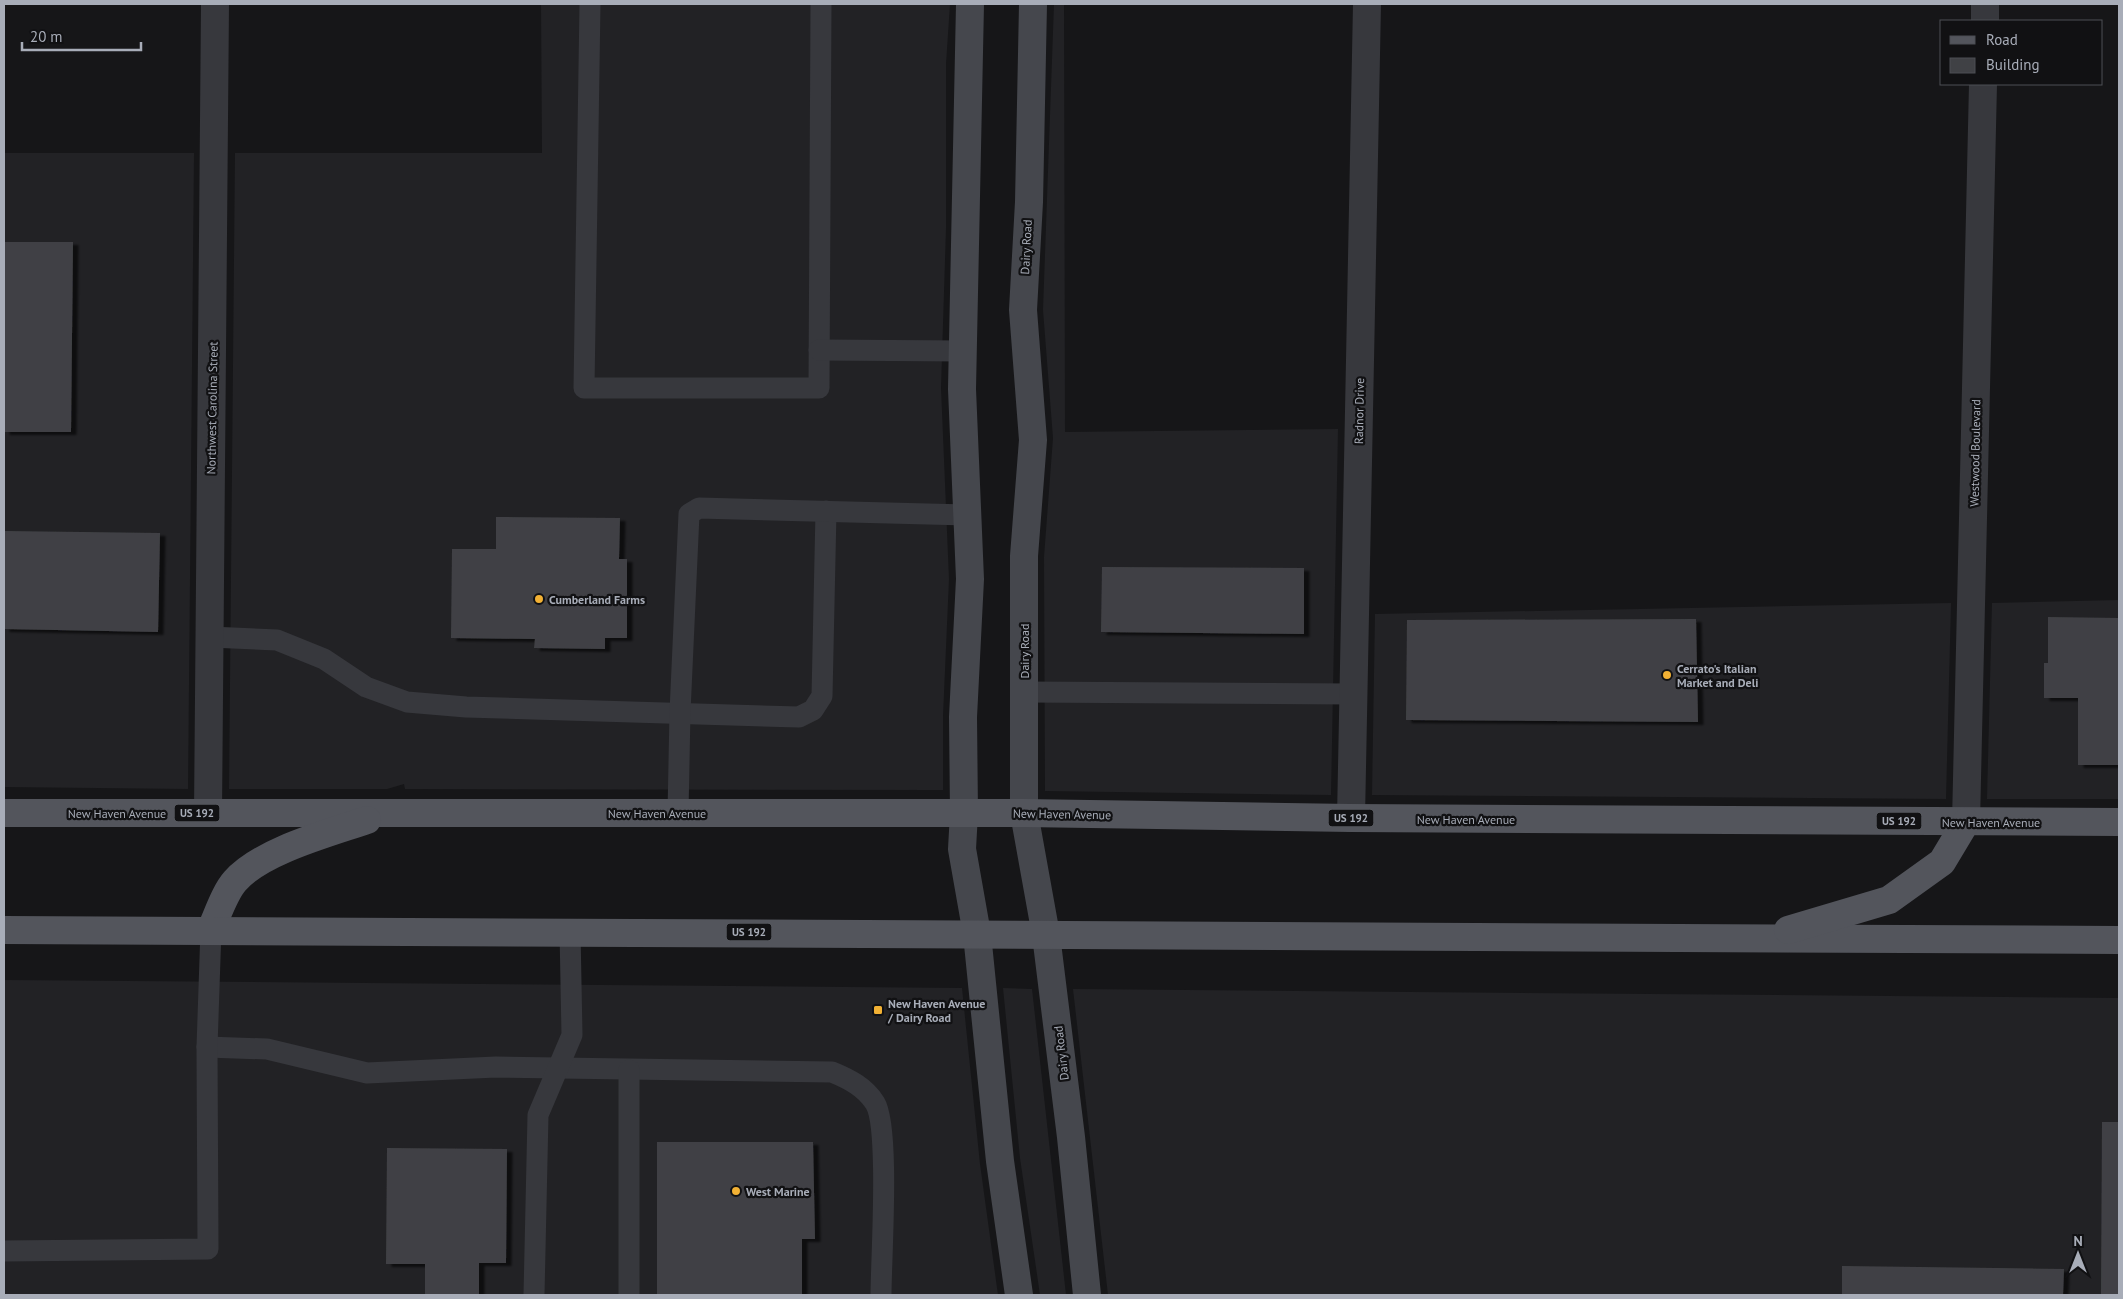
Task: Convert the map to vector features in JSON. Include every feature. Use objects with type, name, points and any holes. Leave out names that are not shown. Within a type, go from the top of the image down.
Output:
[{"type":"main road","points":[[211,929],[234,881],[260,861],[309,840],[390,812]]},
{"type":"main road","name":"New Haven Avenue","points":[[4,813],[1024,813],[1351,818],[2119,822]]},
{"type":"main road","points":[[1760,938],[1889,900],[1942,862],[1966,822]]},
{"type":"main road","name":"US 192","points":[[4,930],[211,929],[2119,940]]},
{"type":"street","name":"Northwest Carolina Street","points":[[208,812],[216,4]]},
{"type":"street","points":[[970,4],[967,66],[966,229],[962,389],[970,579],[963,717],[964,813],[962,850],[977,934],[1000,1161],[1019,1295]]},
{"type":"street","name":"Dairy Road","points":[[1033,4],[1029,202],[1023,310],[1033,440],[1024,556],[1024,813],[1046,935],[1071,1136],[1087,1295]]},
{"type":"street","name":"Radnor Drive","points":[[1351,818],[1367,4]]},
{"type":"street","points":[[1984,20],[1985,4]]},
{"type":"street","name":"Westwood Boulevard","points":[[1966,822],[1983,85]]},
{"type":"lane","points":[[590,4],[584,388],[819,388],[821,4]]},
{"type":"lane","points":[[819,350],[963,351]]},
{"type":"lane","points":[[678,813],[680,712],[689,514],[699,508],[967,515]]},
{"type":"lane","points":[[210,637],[277,640],[324,660],[366,686],[407,702],[466,707],[799,717],[814,710],[822,696],[826,511]]},
{"type":"lane","points":[[1025,692],[1353,694]]},
{"type":"lane","points":[[4,1251],[208,1249],[207,1047],[211,929]]},
{"type":"lane","points":[[534,1295],[538,1115],[572,1035],[570,931]]},
{"type":"lane","points":[[207,1047],[267,1049],[367,1073],[496,1067],[832,1072],[854,1082],[876,1104],[883,1135],[880,1295]]},
{"type":"lane","points":[[629,1070],[629,1295]]},
{"type":"shaded area","points":[[541,4],[950,4],[946,64],[946,228],[941,388],[949,579],[943,716],[943,790],[405,789],[404,784],[387,789],[229,789],[235,153],[542,153]]},
{"type":"shaded area","points":[[1054,4],[1064,4],[1065,432],[1338,429],[1331,795],[1045,791],[1044,557],[1053,438],[1043,310]]},
{"type":"shaded area","points":[[4,153],[194,153],[188,789],[4,787]]},
{"type":"shaded area","points":[[2119,600],[2119,799],[1987,799],[1992,603]]},
{"type":"shaded area","points":[[1951,603],[1946,799],[1372,795],[1375,614]]},
{"type":"shaded area","points":[[4,980],[962,988],[980,1164],[998,1295],[4,1295]]},
{"type":"shaded area","points":[[1003,988],[1032,989],[1066,1295],[1040,1295],[1020,1158]]},
{"type":"shaded area","points":[[1073,989],[2119,998],[2119,1295],[1108,1295]]},
{"type":"building","points":[[4,242],[73,242],[71,432],[4,432]]},
{"type":"building","name":"Cumberland Farms","points":[[496,517],[620,518],[619,559],[627,559],[627,638],[605,638],[605,649],[534,648],[535,639],[451,638],[452,549],[496,549]]},
{"type":"building","points":[[4,531],[160,533],[158,632],[4,629]]},
{"type":"building","points":[[1102,567],[1304,568],[1304,634],[1101,632]]},
{"type":"building","points":[[2048,617],[2119,618],[2119,765],[2078,765],[2078,698],[2044,698],[2044,663],[2048,663]]},
{"type":"building","points":[[1696,619],[1698,722],[1406,720],[1407,620]]},
{"type":"building","points":[[2102,1122],[2119,1122],[2119,1295],[2101,1295]]},
{"type":"building","name":"West Marine","points":[[657,1142],[813,1142],[815,1239],[802,1239],[802,1295],[657,1295]]},
{"type":"building","points":[[387,1148],[507,1149],[506,1263],[479,1263],[479,1295],[425,1295],[425,1264],[386,1264]]},
{"type":"building","points":[[1842,1266],[2064,1269],[2063,1295],[1842,1295]]},
{"type":"place","name":"Cumberland Farms","points":[[539,599]]},
{"type":"place","name":"Cerrato's Italian Market and Deli","points":[[1667,675]]},
{"type":"place","name":"New Haven Avenue / Dairy Road","points":[[878,1010]]},
{"type":"place","name":"West Marine","points":[[736,1191]]}]
